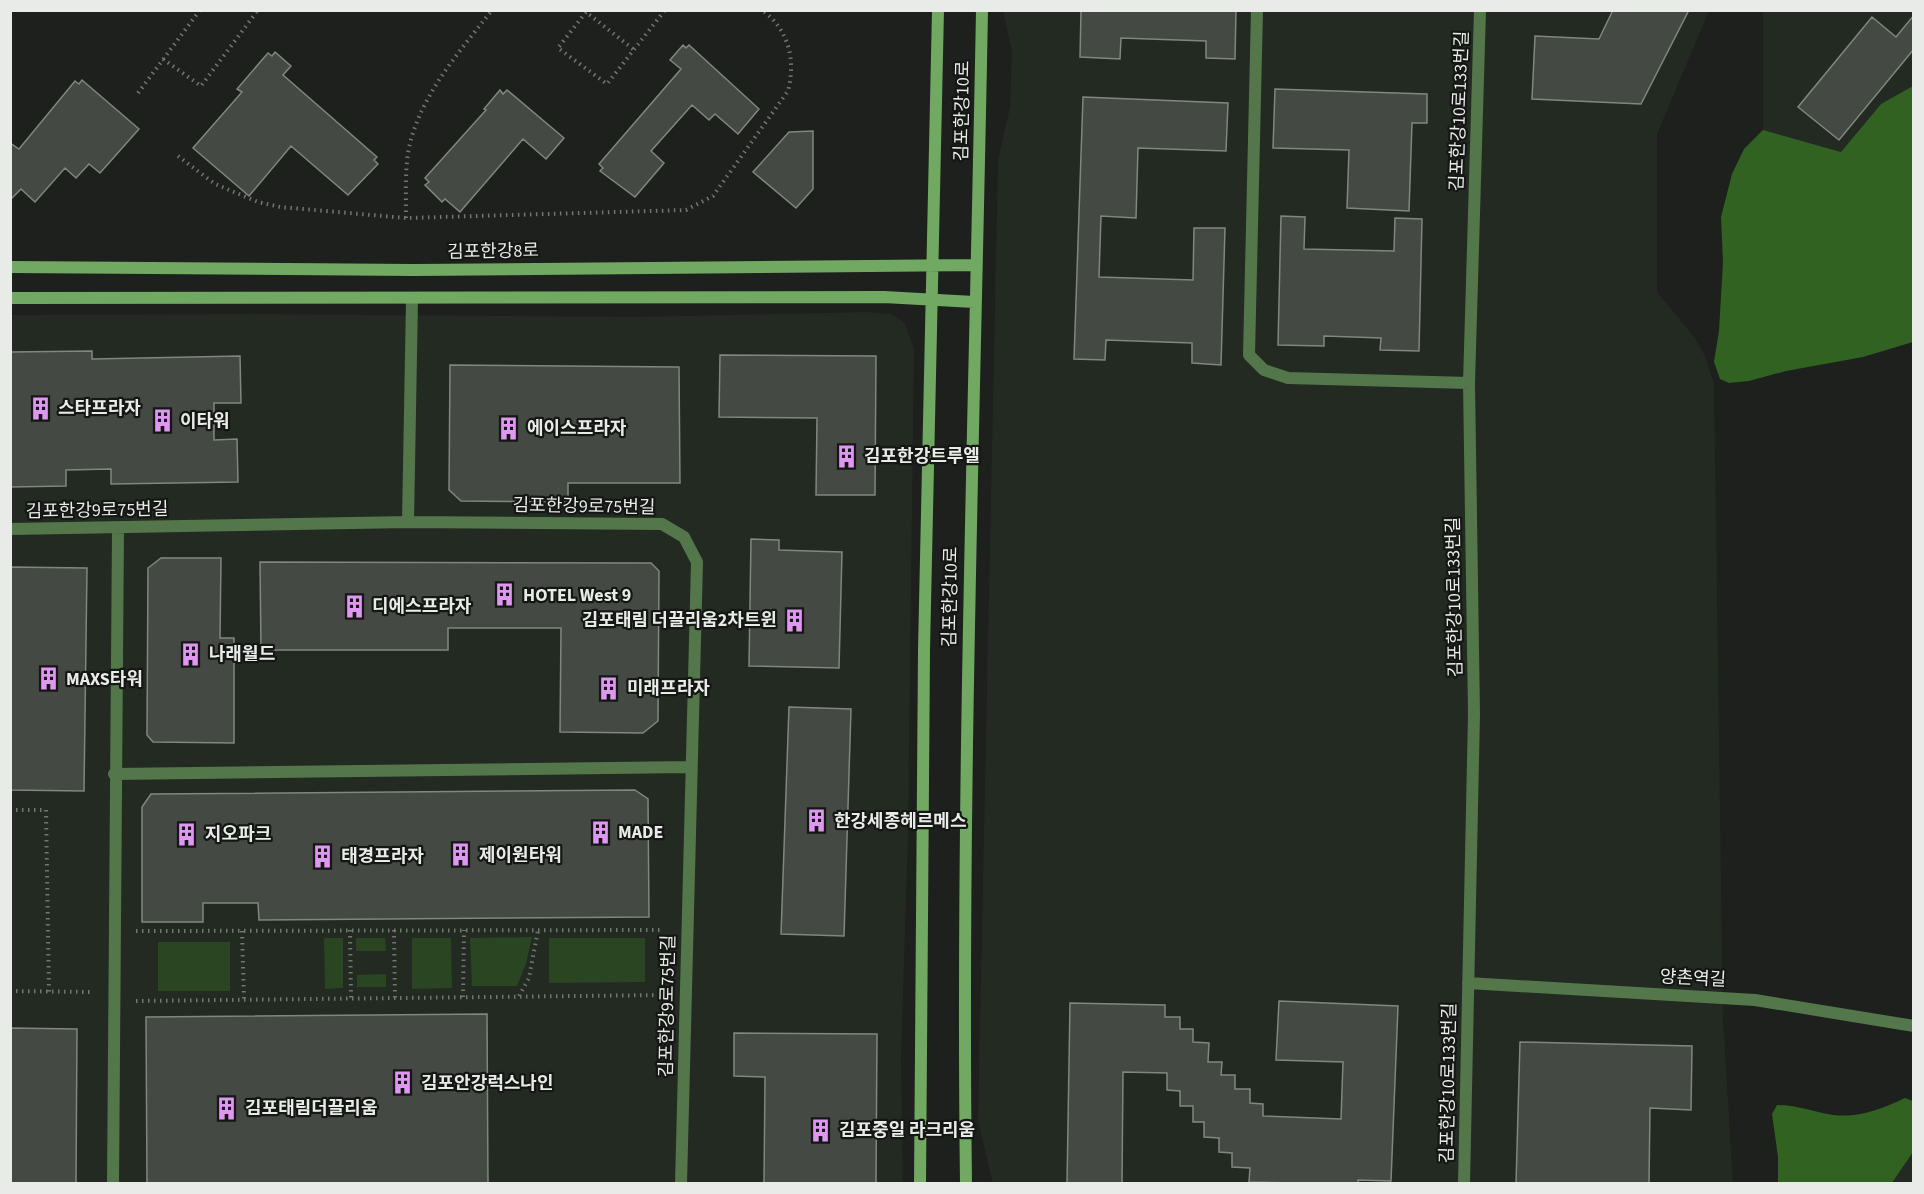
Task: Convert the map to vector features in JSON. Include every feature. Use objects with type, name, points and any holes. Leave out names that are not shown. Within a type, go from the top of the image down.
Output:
[{"type":"street","name":"김포한강10로","points":[[920,1184],[920,905],[938,10]]},
{"type":"street","name":"김포한강10로","points":[[966,1184],[963,965],[974,302],[982,10]]},
{"type":"street","points":[[1257,10],[1249,355],[1264,370],[1288,378],[1469,383]]},
{"type":"street","name":"김포한강10로133번길","points":[[1464,1184],[1474,714],[1469,383],[1480,10]]},
{"type":"street","name":"김포한강8로","points":[[10,267],[413,270],[976,265]]},
{"type":"street","points":[[10,298],[932,299],[974,302]]},
{"type":"street","points":[[408,522],[412,299]]},
{"type":"street","name":"김포한강9로75번길","points":[[10,529],[118,529],[408,522],[662,524],[684,537],[696,562],[681,1184]]},
{"type":"street","points":[[113,1184],[114,774],[118,529]]},
{"type":"street","points":[[114,774],[690,767]]},
{"type":"street","name":"양촌역길","points":[[1468,983],[1755,1000],[1914,1026]]},
{"type":"path","points":[[138,93],[200,10]]},
{"type":"path","points":[[164,59],[201,86],[258,10]]},
{"type":"path","points":[[406,218],[409,151],[426,101],[439,80],[492,10]]},
{"type":"path","points":[[633,49],[586,12],[558,48],[607,84],[665,10]]},
{"type":"path","points":[[178,156],[215,184],[258,202],[406,218],[687,210],[702,204],[713,196],[788,91],[791,77],[788,42],[781,28],[762,10]]},
{"type":"path","points":[[10,810],[46,810],[49,992]]},
{"type":"path","points":[[350,930],[351,998]]},
{"type":"path","points":[[394,930],[395,998]]},
{"type":"path","points":[[463,997],[464,930]]},
{"type":"path","points":[[519,996],[529,978],[538,930]]},
{"type":"path","points":[[136,931],[663,930]]},
{"type":"path","points":[[242,931],[244,999]]},
{"type":"path","points":[[10,991],[91,992]]},
{"type":"path","points":[[136,1001],[663,995]]},
{"type":"shaded area","points":[[1003,11],[1709,11],[1657,134],[1657,292],[1695,338],[1705,356],[1714,384],[1723,1020],[1733,1183],[993,1184],[978,1121],[998,159],[1010,107],[1012,52]]},
{"type":"shaded area","points":[[1763,11],[1913,11],[1913,86],[1881,104],[1841,152],[1763,130]]},
{"type":"shaded area","points":[[867,312],[891,314],[904,322],[914,348],[908,833],[901,1059],[903,1183],[11,1183],[10,315],[636,317]]},
{"type":"shaded area","points":[[1913,1152],[1913,1183],[1892,1184],[1910,1156]]},
{"type":"green space","points":[[1913,86],[1913,342],[1863,357],[1786,371],[1749,381],[1729,383],[1720,379],[1714,362],[1719,331],[1723,262],[1721,217],[1732,174],[1744,149],[1763,130],[1841,152],[1881,104]]},
{"type":"green space","points":[[532,937],[526,964],[517,986],[472,986],[470,938]]},
{"type":"green space","points":[[324,938],[343,938],[343,988],[325,989]]},
{"type":"green space","points":[[356,938],[385,938],[386,951],[356,951]]},
{"type":"green space","points":[[412,938],[451,938],[452,988],[412,989]]},
{"type":"green space","points":[[549,938],[645,938],[645,982],[549,983]]},
{"type":"green space","points":[[158,942],[230,942],[230,991],[158,991]]},
{"type":"green space","points":[[386,974],[386,987],[357,987],[357,975]]},
{"type":"green space","points":[[1905,1098],[1913,1101],[1913,1152],[1892,1183],[1778,1183],[1778,1157],[1772,1114],[1777,1105],[1843,1116],[1879,1109]]},
{"type":"building","points":[[1081,10],[1236,10],[1235,59],[1206,58],[1206,41],[1121,38],[1120,59],[1080,57]]},
{"type":"building","points":[[1613,10],[1689,10],[1641,104],[1532,99],[1535,36],[1599,39]]},
{"type":"building","points":[[1914,15],[1914,49],[1839,140],[1798,107],[1872,17],[1896,37]]},
{"type":"building","points":[[683,45],[686,48],[689,45],[759,109],[738,134],[715,114],[709,120],[692,105],[651,151],[664,163],[635,197],[600,171],[603,168],[599,164],[681,69],[670,60]]},
{"type":"building","points":[[275,52],[291,66],[283,75],[377,157],[374,160],[378,164],[348,195],[291,146],[249,196],[193,148],[242,92],[237,89],[268,53],[272,56]]},
{"type":"building","points":[[82,80],[139,129],[100,173],[89,164],[76,178],[65,168],[35,202],[21,189],[10,200],[10,143],[19,149],[75,81],[79,84]]},
{"type":"building","points":[[1275,89],[1427,94],[1427,123],[1412,123],[1409,211],[1347,208],[1349,150],[1273,148]]},
{"type":"building","points":[[500,90],[503,94],[507,90],[564,138],[546,159],[523,139],[460,212],[445,199],[442,202],[425,185],[429,182],[425,178],[486,110],[484,109]]},
{"type":"building","points":[[1083,97],[1228,103],[1226,151],[1138,148],[1136,218],[1101,216],[1099,277],[1193,280],[1194,228],[1225,228],[1221,365],[1192,363],[1192,343],[1106,340],[1105,360],[1074,359]]},
{"type":"building","points":[[813,131],[813,189],[796,208],[753,172],[789,132]]},
{"type":"building","points":[[1281,216],[1305,217],[1304,249],[1394,251],[1395,218],[1422,219],[1419,351],[1380,350],[1381,338],[1324,336],[1324,346],[1278,345]]},
{"type":"building","points":[[92,351],[92,359],[240,356],[241,403],[214,403],[214,440],[237,439],[238,482],[111,484],[111,469],[66,470],[66,486],[10,487],[10,352]]},
{"type":"building","name":"김포한강트루엘","points":[[720,355],[876,356],[875,495],[816,495],[817,418],[719,417]]},
{"type":"building","points":[[450,365],[679,367],[680,483],[568,483],[568,502],[461,501],[449,490]]},
{"type":"building","name":"김포태림 더끌리움2차트윈","points":[[751,539],[779,540],[779,550],[842,552],[839,668],[749,666]]},
{"type":"building","name":"나래월드","points":[[161,558],[221,558],[220,638],[234,638],[234,743],[153,742],[147,735],[148,568]]},
{"type":"building","points":[[260,562],[651,563],[659,571],[658,721],[643,733],[560,732],[561,628],[448,628],[448,650],[261,650]]},
{"type":"building","name":"MAXS타워","points":[[10,567],[87,568],[84,791],[10,790]]},
{"type":"building","name":"한강세종헤르메스","points":[[789,707],[851,709],[844,936],[781,934]]},
{"type":"building","points":[[635,790],[648,799],[649,917],[259,920],[258,903],[203,903],[203,922],[142,922],[142,807],[151,794]]},
{"type":"building","points":[[1279,1001],[1398,1006],[1391,1181],[1358,1180],[1358,1184],[1249,1182],[1250,1168],[1232,1167],[1232,1153],[1219,1152],[1219,1138],[1204,1137],[1204,1122],[1193,1122],[1193,1106],[1180,1106],[1180,1091],[1167,1090],[1167,1073],[1123,1072],[1122,1184],[1067,1184],[1070,1003],[1165,1005],[1165,1017],[1180,1017],[1180,1029],[1193,1029],[1193,1042],[1209,1043],[1208,1062],[1222,1062],[1221,1075],[1235,1075],[1235,1089],[1250,1089],[1250,1103],[1263,1104],[1263,1116],[1341,1119],[1343,1062],[1276,1060]]},
{"type":"building","points":[[487,1014],[488,1184],[147,1184],[146,1017]]},
{"type":"building","points":[[10,1028],[77,1029],[76,1184],[10,1184]]},
{"type":"building","name":"김포중일 라크리움","points":[[734,1033],[877,1034],[876,1184],[764,1184],[765,1077],[734,1076]]},
{"type":"building","points":[[1520,1042],[1692,1046],[1691,1110],[1650,1108],[1649,1184],[1516,1184]]},
{"type":"place","name":"스타프라자","points":[[40,408]]},
{"type":"place","name":"이타워","points":[[162,421]]},
{"type":"place","name":"에이스프라자","points":[[509,428]]},
{"type":"place","name":"김포한강트루엘","points":[[846,456]]},
{"type":"place","name":"HOTEL West 9","points":[[505,595]]},
{"type":"place","name":"디에스프라자","points":[[354,606]]},
{"type":"place","name":"김포태림 더끌리움2차트윈","points":[[795,620]]},
{"type":"place","name":"나래월드","points":[[191,654]]},
{"type":"place","name":"MAXS타워","points":[[48,679]]},
{"type":"place","name":"미래프라자","points":[[609,688]]},
{"type":"place","name":"한강세종헤르메스","points":[[816,821]]},
{"type":"place","name":"MADE","points":[[600,832]]},
{"type":"place","name":"지오파크","points":[[187,834]]},
{"type":"place","name":"제이원타워","points":[[461,855]]},
{"type":"place","name":"태경프라자","points":[[323,856]]},
{"type":"place","name":"김포안강럭스나인","points":[[403,1083]]},
{"type":"place","name":"김포태림더끌리움","points":[[227,1108]]},
{"type":"place","name":"김포중일 라크리움","points":[[821,1130]]}]
